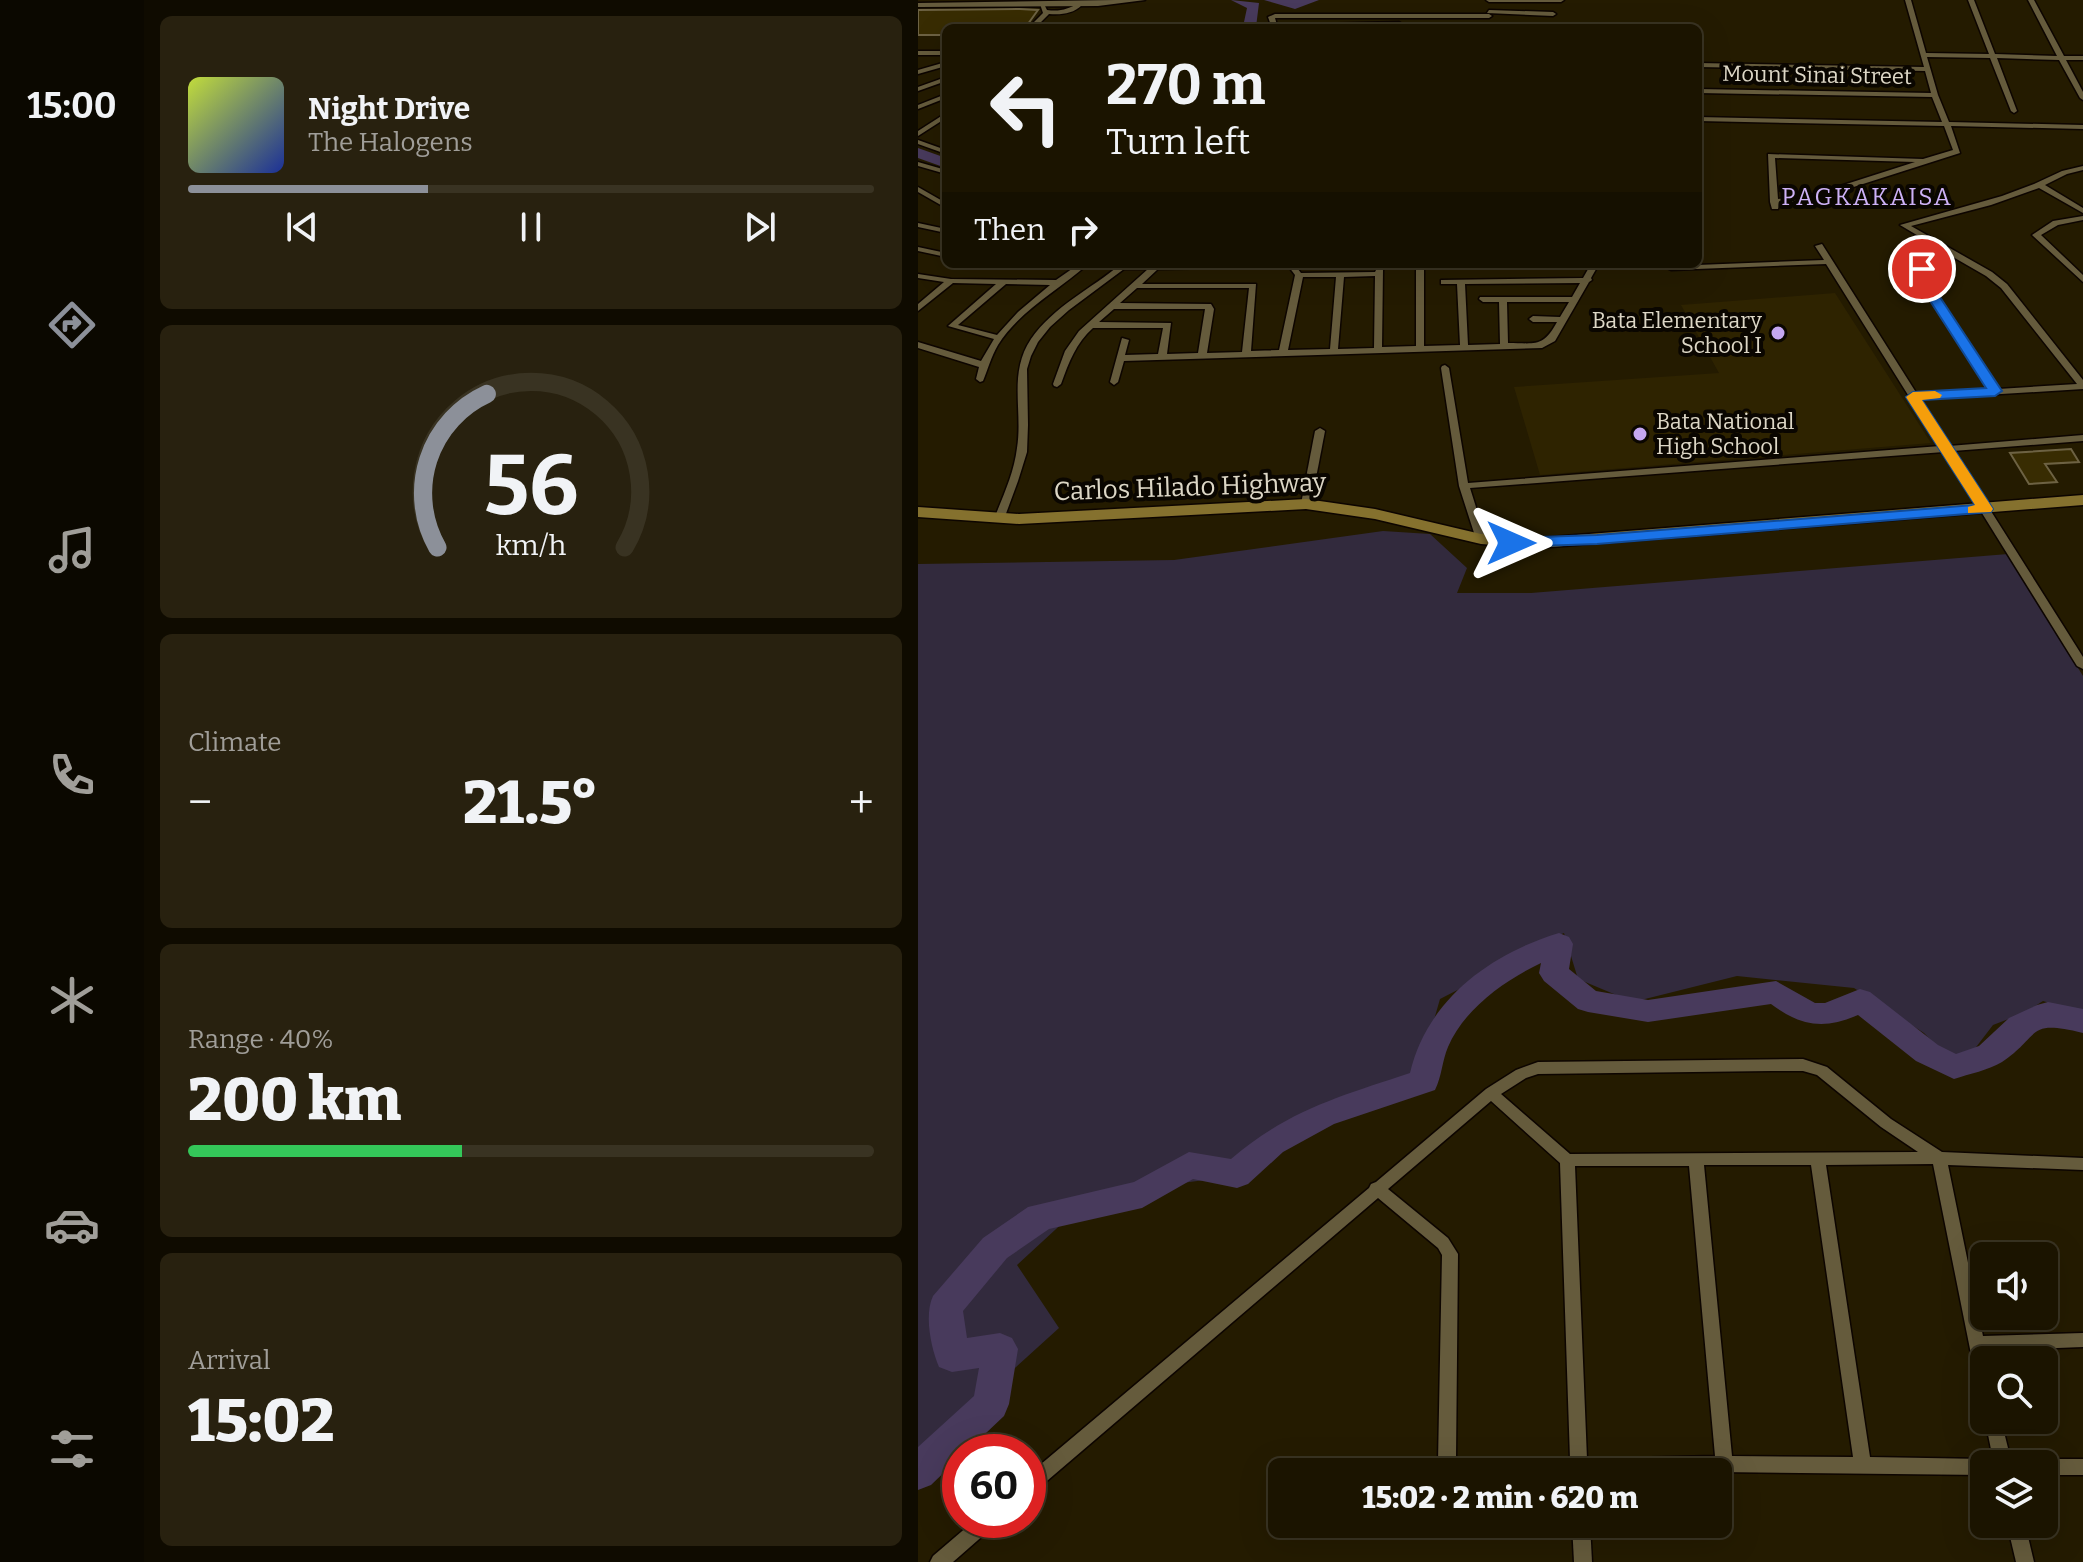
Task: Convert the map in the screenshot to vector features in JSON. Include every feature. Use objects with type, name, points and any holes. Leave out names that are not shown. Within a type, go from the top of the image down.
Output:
[{"type":"main road","name":"Carlos Hilado Highway","points":[[918,512],[999,519],[1095,517],[1306,504],[1375,514],[1481,539],[1538,543],[2083,500]]},
{"type":"street","points":[[918,5],[983,2],[1045,9],[1139,0]]},
{"type":"street","points":[[1274,24],[1271,17],[1275,16],[1434,15],[1561,0]]},
{"type":"street","points":[[1908,0],[1935,95],[1957,151],[1931,161],[1813,197],[1775,204],[1771,156],[1931,161]]},
{"type":"street","points":[[1971,0],[2014,111]]},
{"type":"street","points":[[2031,0],[2083,98]]},
{"type":"street","points":[[1045,9],[1056,13],[1070,11],[1079,5]]},
{"type":"street","points":[[1034,24],[1045,9]]},
{"type":"street","points":[[1489,9],[1553,14]]},
{"type":"street","points":[[1045,24],[1056,13]]},
{"type":"street","points":[[1398,14],[1400,24]]},
{"type":"street","points":[[1434,15],[1435,24]]},
{"type":"street","points":[[918,55],[942,53]]},
{"type":"street","points":[[1924,55],[2083,58]]},
{"type":"street","points":[[918,72],[942,65]]},
{"type":"street","points":[[1702,65],[1928,69]]},
{"type":"street","points":[[918,89],[942,80]]},
{"type":"street","name":"Mount Sinai Street","points":[[1702,91],[1935,95]]},
{"type":"street","points":[[918,107],[942,98]]},
{"type":"street","points":[[918,134],[942,118]]},
{"type":"street","points":[[1702,119],[2083,127]]},
{"type":"street","points":[[918,142],[942,148]]},
{"type":"street","points":[[918,164],[942,171]]},
{"type":"street","points":[[1913,397],[2083,386],[2004,286],[1904,225],[2039,185],[2055,175],[2083,168]]},
{"type":"street","points":[[2039,185],[2083,211]]},
{"type":"street","points":[[918,189],[942,204]]},
{"type":"street","points":[[2083,218],[2056,223],[2036,235],[2083,280]]},
{"type":"street","points":[[918,225],[942,230]]},
{"type":"street","points":[[1819,246],[1826,262],[2083,666]]},
{"type":"street","points":[[918,249],[942,254]]},
{"type":"street","points":[[1954,253],[1922,269],[1922,279],[1995,391]]},
{"type":"street","points":[[1702,267],[1826,262]]},
{"type":"street","points":[[980,379],[983,365],[998,338],[1079,268]]},
{"type":"street","points":[[999,519],[1023,443],[1020,372],[1045,326],[1120,268]]},
{"type":"street","points":[[1057,384],[1069,351],[1090,325],[1155,268]]},
{"type":"street","points":[[1293,268],[1299,275],[1378,274]]},
{"type":"street","points":[[1378,348],[1379,268]]},
{"type":"street","points":[[1420,268],[1420,347]]},
{"type":"street","points":[[1121,358],[1546,344],[1593,268]]},
{"type":"street","points":[[1334,350],[1340,274]]},
{"type":"street","points":[[1283,353],[1299,275]]},
{"type":"street","points":[[918,276],[951,281],[1059,283]]},
{"type":"street","points":[[1444,282],[1588,280]]},
{"type":"street","points":[[918,308],[951,281]]},
{"type":"street","points":[[998,338],[952,326],[1003,283]]},
{"type":"street","points":[[1461,283],[1464,346]]},
{"type":"street","points":[[1135,286],[1253,286],[1246,354]]},
{"type":"street","points":[[1483,299],[1575,300]]},
{"type":"street","points":[[1503,300],[1504,345]]},
{"type":"street","points":[[1110,306],[1208,306],[1202,355]]},
{"type":"street","points":[[1533,319],[1563,320]]},
{"type":"street","points":[[1090,325],[1168,325],[1162,356]]},
{"type":"street","points":[[1114,382],[1125,340]]},
{"type":"street","points":[[918,345],[983,365]]},
{"type":"street","points":[[1445,368],[1464,486],[1481,539]]},
{"type":"street","points":[[1306,504],[1320,431]]},
{"type":"street","points":[[1464,486],[2083,438]]},
{"type":"street","points":[[1046,1471],[1491,1093],[1528,1071],[1562,1066],[1803,1065],[1822,1071],[1886,1123],[1939,1158],[1976,1344],[2083,1340]]},
{"type":"street","points":[[1491,1093],[1567,1160],[1939,1158],[2083,1164]]},
{"type":"street","points":[[1696,1159],[1723,1458]]},
{"type":"street","points":[[1818,1159],[1863,1466]]},
{"type":"street","points":[[1567,1160],[1579,1458]]},
{"type":"street","points":[[1376,1188],[1443,1243],[1450,1254],[1446,1358],[1447,1458]]},
{"type":"street","points":[[1732,1464],[1970,1467]]},
{"type":"street","points":[[2058,1467],[2083,1467]]},
{"type":"street","points":[[939,1562],[967,1538]]},
{"type":"street","points":[[1582,1538],[1583,1562]]},
{"type":"street","points":[[2019,1538],[2025,1562]]},
{"type":"shaded area","points":[[1835,293],[1931,443],[1540,475],[1514,387],[1719,373],[1681,305]]},
{"type":"shaded area","points":[[1383,531],[1430,534],[1467,568],[1457,593],[1531,593],[2008,554],[2083,676],[2083,1013],[2043,1001],[2024,1013],[1993,1025],[1970,1055],[1948,1058],[1924,1033],[1854,988],[1737,976],[1633,1002],[1578,979],[1564,933],[1507,956],[1473,982],[1440,999],[1417,1079],[1308,1112],[1253,1174],[1094,1194],[1017,1265],[1059,1328],[918,1456],[918,564],[1174,560]]},
{"type":"building","points":[[918,10],[1038,10],[1028,24],[942,24],[942,35],[918,35]]},
{"type":"building","points":[[2071,449],[2079,462],[2045,464],[2057,482],[2029,484],[2010,453]]},
{"type":"waterway","points":[[1238,0],[1254,6],[1251,24]]},
{"type":"waterway","points":[[1271,0],[1295,5],[1312,0]]},
{"type":"waterway","points":[[918,153],[942,162]]},
{"type":"waterway","points":[[918,1472],[991,1404],[1000,1349],[952,1356],[945,1307],[995,1248],[1040,1217],[1142,1194],[1189,1165],[1237,1174],[1272,1143],[1323,1115],[1424,1081],[1434,1044],[1456,1010],[1486,982],[1540,951],[1559,944],[1554,973],[1588,1001],[1648,1011],[1776,992],[1798,1008],[1825,1015],[1860,1000],[1927,1053],[1954,1067],[1990,1054],[2020,1026],[2048,1013],[2083,1021]]},
{"type":"slow traffic","points":[[1935,395],[1913,397],[1985,509],[1973,510]]},
{"type":"place","name":"Bata Elementary School I","points":[[1778,333]]},
{"type":"place","name":"Bata National High School","points":[[1640,434]]},
{"type":"district","name":"PAGKAKAISA","points":[[1867,197]]},
{"type":"route","points":[[1511,543],[1985,509],[1913,397],[1995,391],[1922,279],[1922,269]]}]
